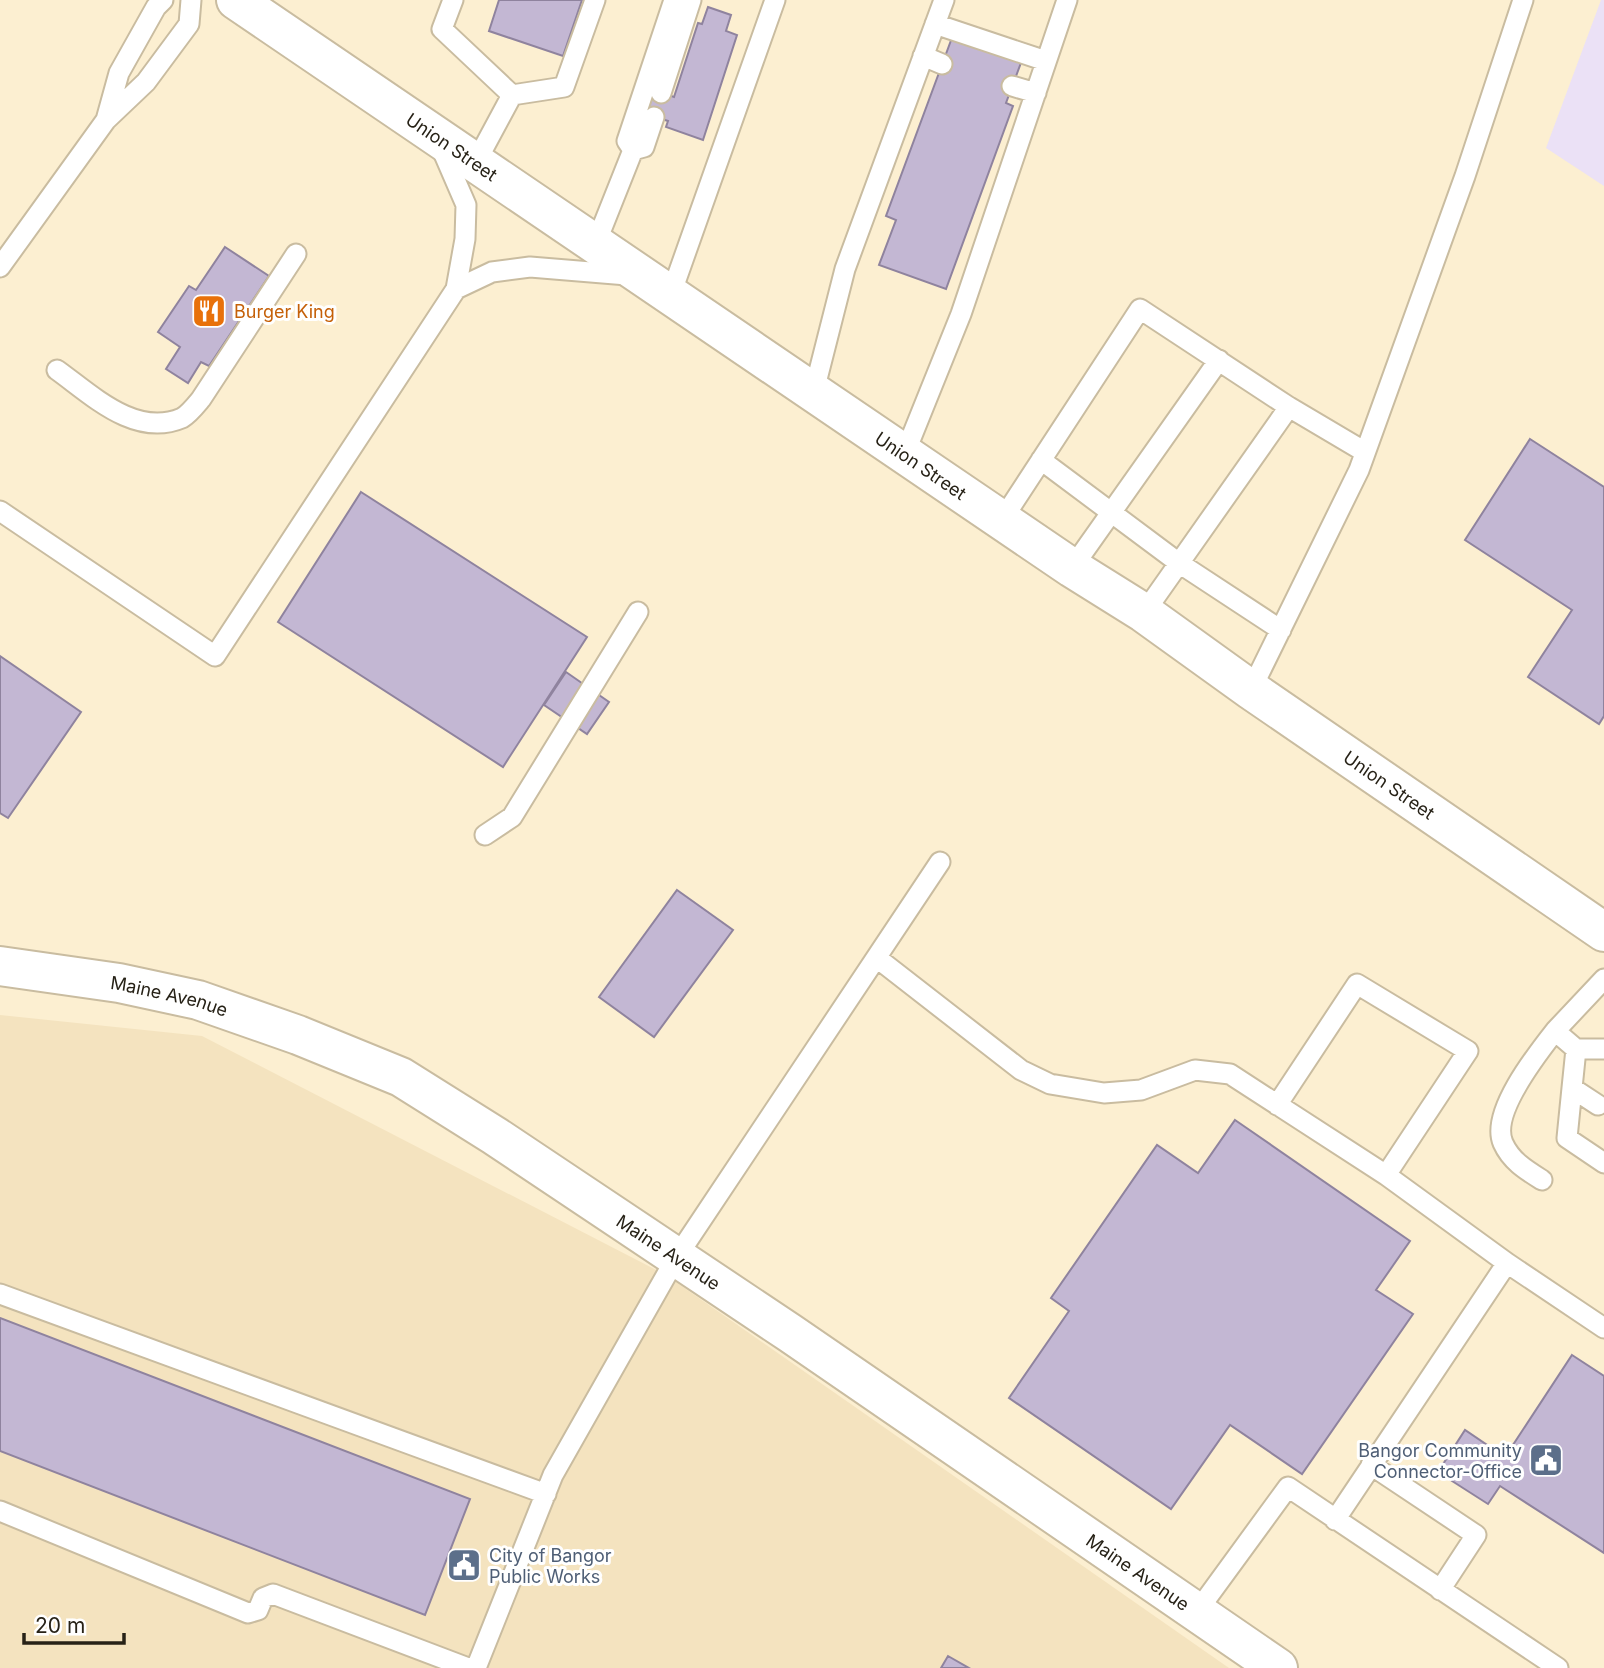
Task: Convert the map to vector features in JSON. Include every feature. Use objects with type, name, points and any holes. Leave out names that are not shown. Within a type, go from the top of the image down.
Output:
[{"type":"main road","name":"Union Street","points":[[236,0],[1072,568],[1144,613],[1251,690],[1604,932]]},
{"type":"main road","name":"Maine Avenue","points":[[0,966],[118,983],[198,1000],[298,1035],[401,1077],[495,1136],[1278,1668]]},
{"type":"lane","points":[[106,120],[118,73],[156,7],[163,0]]},
{"type":"lane","points":[[0,267],[106,120],[145,82],[189,24],[191,0]]},
{"type":"lane","points":[[453,0],[442,29],[512,95]]},
{"type":"lane","points":[[512,95],[564,87],[595,0]]},
{"type":"lane","points":[[634,150],[627,141],[674,0]]},
{"type":"lane","points":[[661,93],[691,0]]},
{"type":"lane","points":[[456,289],[492,272],[530,267],[658,285],[775,0]]},
{"type":"lane","points":[[814,391],[845,269],[944,0]]},
{"type":"lane","points":[[905,453],[961,314],[1067,0]]},
{"type":"lane","points":[[1251,690],[1365,452],[1465,176],[1523,0]]},
{"type":"lane","points":[[935,24],[1046,61]]},
{"type":"lane","points":[[923,56],[942,64]]},
{"type":"lane","points":[[1012,86],[1036,93]]},
{"type":"lane","points":[[476,162],[512,95]]},
{"type":"lane","points":[[634,150],[644,147],[654,117]]},
{"type":"lane","points":[[0,511],[215,656],[456,289],[465,239],[466,205],[436,135]]},
{"type":"lane","points":[[596,243],[634,150]]},
{"type":"lane","points":[[57,370],[120,414],[138,422],[160,423],[184,417],[201,399],[296,254]]},
{"type":"lane","points":[[1002,520],[1140,309],[1289,407],[1365,452]]},
{"type":"lane","points":[[1072,568],[1219,360]]},
{"type":"lane","points":[[1144,613],[1289,407]]},
{"type":"lane","points":[[1041,460],[1179,563],[1280,630]]},
{"type":"lane","points":[[485,835],[512,817],[638,612]]},
{"type":"lane","points":[[476,1668],[553,1475],[676,1258],[940,862]]},
{"type":"lane","points":[[877,958],[1021,1070],[1050,1084],[1104,1093],[1141,1090],[1195,1070],[1230,1074],[1386,1175],[1507,1263],[1604,1328]]},
{"type":"lane","points":[[1542,1180],[1517,1163],[1502,1140],[1502,1115],[1532,1059],[1604,979]]},
{"type":"lane","points":[[1277,1105],[1357,984],[1468,1051],[1386,1175]]},
{"type":"lane","points":[[1555,1031],[1576,1049],[1604,1049]]},
{"type":"lane","points":[[1576,1049],[1567,1138],[1604,1163]]},
{"type":"lane","points":[[1572,1088],[1598,1105]]},
{"type":"lane","points":[[1335,1520],[1507,1263]]},
{"type":"lane","points":[[0,1294],[546,1494]]},
{"type":"lane","points":[[1371,1465],[1476,1535],[1440,1590]]},
{"type":"lane","points":[[1196,1613],[1288,1487],[1558,1668]]},
{"type":"lane","points":[[0,1511],[248,1613],[258,1610],[263,1598],[273,1594],[468,1668]]},
{"type":"shaded area","points":[[1601,0],[1604,0],[1604,186],[1546,148]]},
{"type":"shaded area","points":[[0,1015],[202,1036],[666,1275],[1229,1668],[0,1668]]},
{"type":"building","points":[[499,0],[582,0],[563,56],[489,31]]},
{"type":"building","points":[[708,7],[731,15],[726,31],[737,35],[703,140],[666,127],[668,121],[646,114],[654,90],[674,97],[698,23],[702,24]]},
{"type":"building","points":[[953,35],[1022,60],[1006,103],[1013,106],[946,289],[879,265],[896,220],[886,216]]},
{"type":"building","name":"Burger King","points":[[225,247],[269,276],[209,366],[201,362],[188,383],[166,369],[180,347],[158,332],[189,286],[196,290]]},
{"type":"building","points":[[1530,439],[1604,487],[1604,716],[1599,724],[1528,677],[1572,610],[1465,540]]},
{"type":"building","points":[[361,492],[587,637],[503,767],[278,622]]},
{"type":"building","points":[[0,656],[81,712],[8,818],[0,813]]},
{"type":"building","points":[[566,672],[609,702],[587,734],[544,705]]},
{"type":"building","points":[[677,890],[733,930],[654,1037],[599,997]]},
{"type":"building","points":[[1235,1120],[1410,1241],[1376,1290],[1413,1314],[1302,1474],[1230,1425],[1171,1509],[1009,1398],[1069,1311],[1051,1298],[1157,1145],[1198,1173]]},
{"type":"building","points":[[0,1318],[470,1499],[425,1615],[0,1451]]},
{"type":"building","points":[[1572,1355],[1604,1376],[1604,1553],[1500,1486],[1488,1504],[1438,1472],[1465,1430],[1505,1457]]},
{"type":"building","points":[[948,1656],[969,1668],[941,1668]]},
{"type":"place","name":"Burger King","points":[[209,311]]},
{"type":"place","name":"Bangor Community Connector-Office","points":[[1546,1460]]},
{"type":"place","name":"City of Bangor Public Works","points":[[464,1565]]}]
